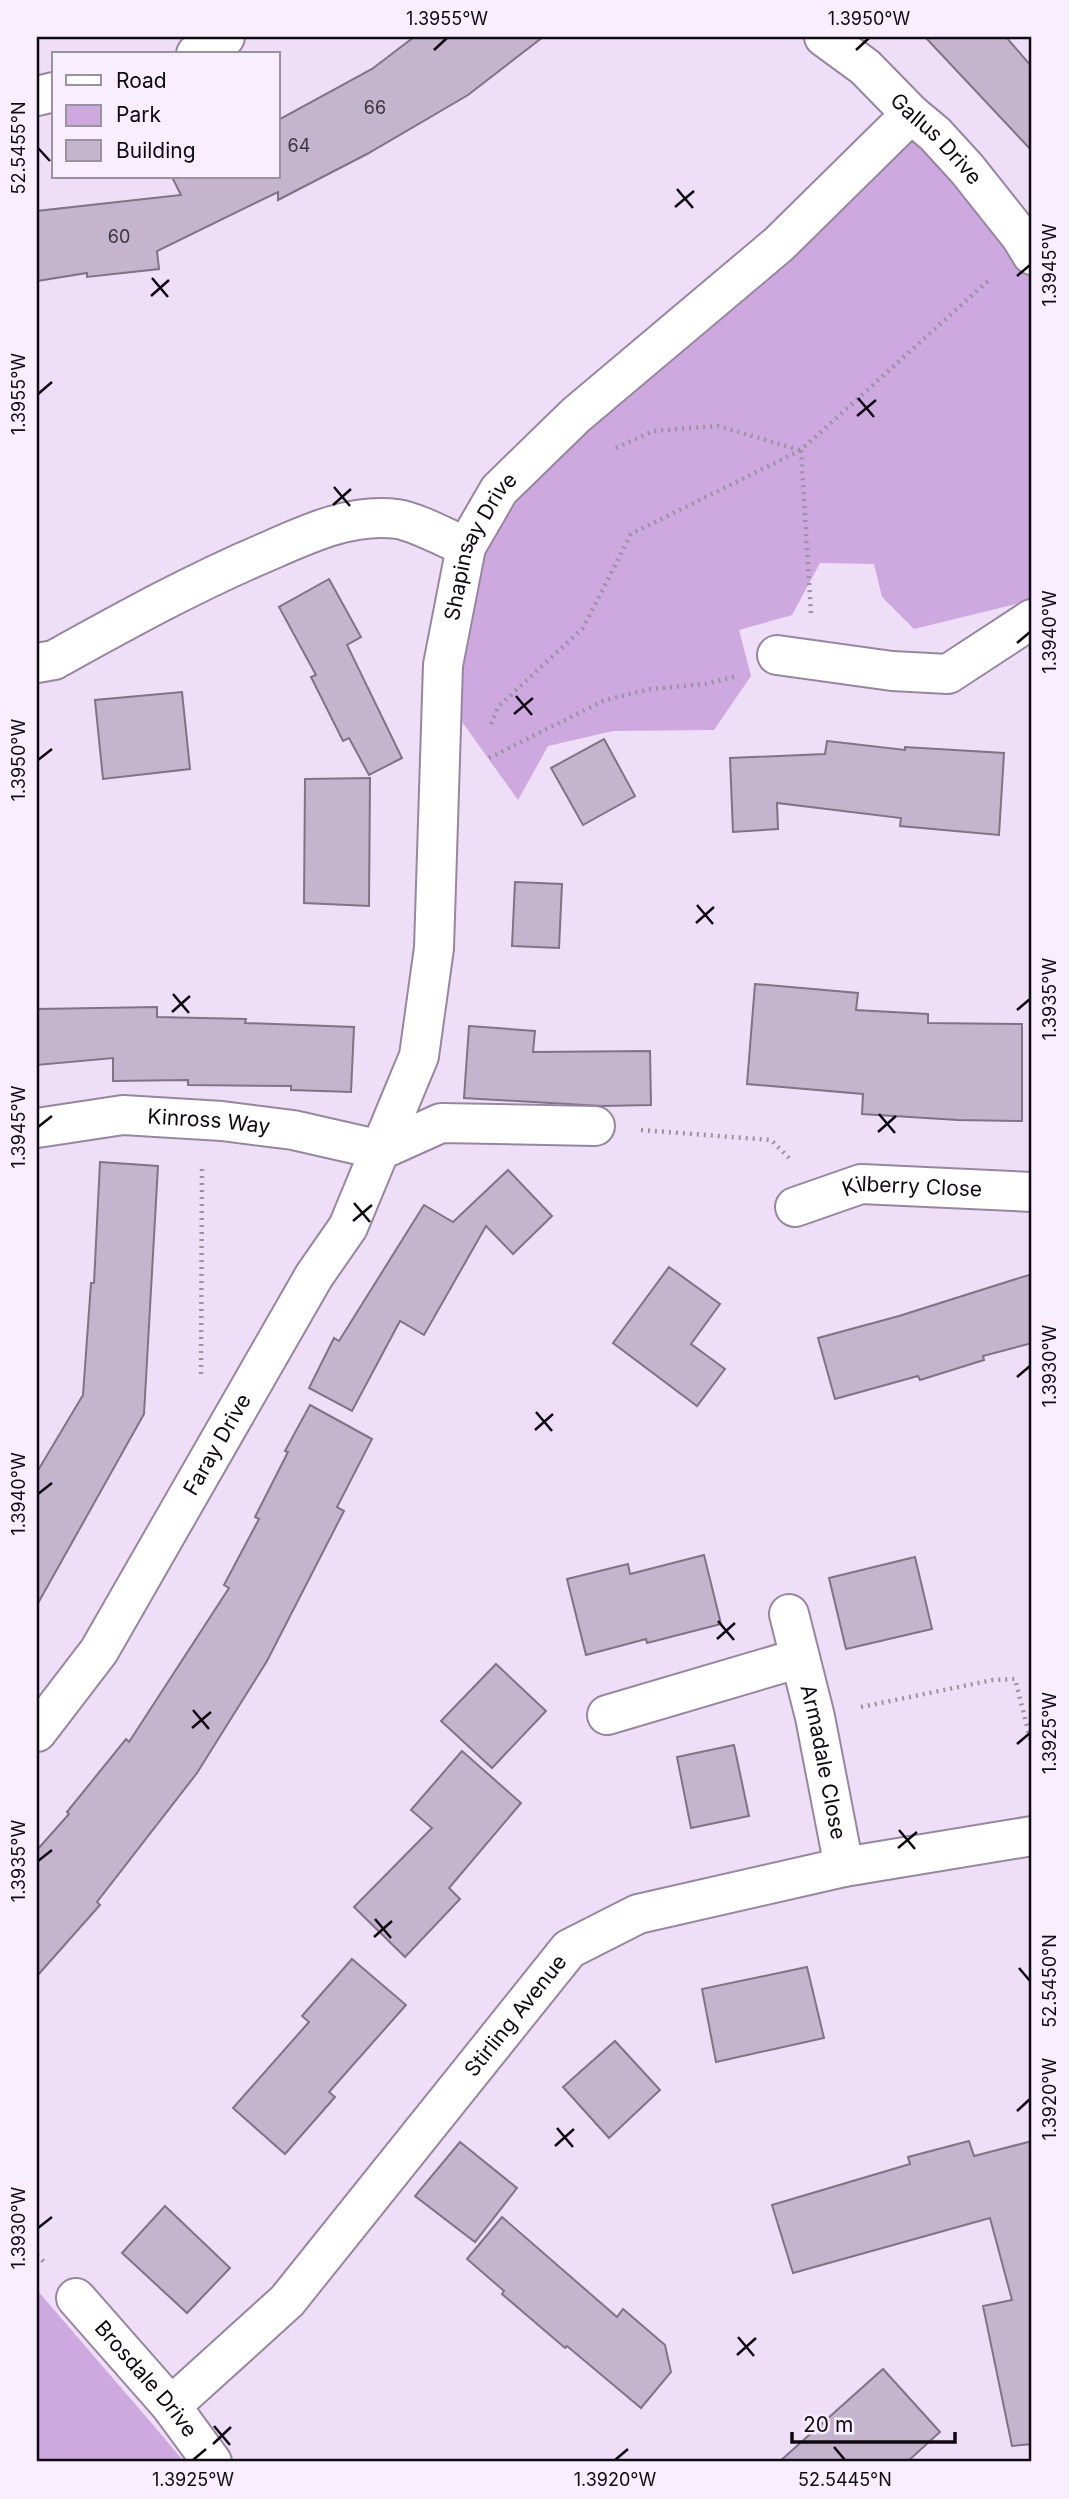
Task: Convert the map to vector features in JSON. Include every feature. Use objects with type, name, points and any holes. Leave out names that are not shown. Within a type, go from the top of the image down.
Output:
[{"type":"street","points":[[199,52],[225,37]]},
{"type":"street","name":"Gallus Drive","points":[[824,37],[865,67],[911,114],[935,134],[967,169],[1029,251]]},
{"type":"street","name":"Shapinsay Drive","points":[[381,1150],[419,1056],[434,948],[443,665],[466,547],[499,490],[556,434],[779,244],[911,114]]},
{"type":"street","points":[[37,663],[54,660],[182,590],[249,559],[314,531],[357,519],[398,519],[466,547]]},
{"type":"street","points":[[777,655],[892,671],[948,674],[1032,619]]},
{"type":"street","name":"Kinross Way","points":[[37,1128],[123,1115],[202,1120],[293,1130],[381,1150]]},
{"type":"street","points":[[381,1150],[441,1123],[595,1126]]},
{"type":"street","name":"Faray Drive","points":[[37,1732],[99,1651],[314,1276],[348,1227],[381,1150]]},
{"type":"street","name":"Kilberry Close","points":[[810,1202],[861,1184],[1032,1192]]},
{"type":"street","name":"Armadale Close","points":[[789,1614],[815,1717],[844,1867]]},
{"type":"street","name":"Armadale Close","points":[[607,1716],[800,1658]]},
{"type":"street","name":"Stirling Avenue","points":[[171,2406],[287,2301],[569,1949],[638,1914],[844,1867],[1032,1836]]},
{"type":"street","name":"Brosdale Drive","points":[[76,2298],[171,2406],[212,2462]]},
{"type":"path","points":[[489,730],[498,707],[583,628],[631,534],[801,450],[1029,251]]},
{"type":"path","points":[[606,452],[653,431],[718,426],[801,450]]},
{"type":"path","points":[[801,450],[814,660]]},
{"type":"path","points":[[439,782],[605,700],[651,689],[705,684],[734,678],[753,662],[777,655]]},
{"type":"path","points":[[201,1385],[202,1120]]},
{"type":"path","points":[[595,1126],[771,1140],[810,1202]]},
{"type":"path","points":[[815,1717],[993,1680],[1014,1679],[1032,1746]]},
{"type":"green space","points":[[911,114],[1032,270],[1032,600],[914,629],[882,597],[874,564],[820,563],[792,615],[739,630],[751,676],[714,730],[613,731],[548,746],[518,800],[442,694],[466,547]]},
{"type":"green space","points":[[37,2290],[166,2440],[184,2462],[37,2462]]},
{"type":"building","points":[[414,37],[543,37],[468,95],[367,154],[278,200],[278,192],[157,251],[159,269],[87,277],[87,273],[37,281],[37,211],[181,195],[172,178],[280,178],[280,119],[372,69]]},
{"type":"building","points":[[925,37],[1006,37],[1032,67],[1032,151]]},
{"type":"building","points":[[329,579],[361,637],[347,645],[402,758],[369,775],[349,738],[343,741],[311,677],[316,675],[279,607]]},
{"type":"building","points":[[182,692],[190,769],[103,779],[95,700]]},
{"type":"building","points":[[604,739],[635,796],[583,825],[551,768]]},
{"type":"building","points":[[827,741],[905,750],[905,747],[1004,753],[999,835],[900,826],[901,818],[777,803],[778,829],[733,832],[730,758],[825,754]]},
{"type":"building","points":[[370,778],[369,906],[304,903],[305,779]]},
{"type":"building","points":[[515,882],[562,884],[559,948],[512,946]]},
{"type":"building","points":[[755,984],[858,993],[856,1010],[928,1014],[928,1023],[1022,1024],[1022,1121],[862,1114],[863,1094],[747,1084]]},
{"type":"building","points":[[157,1007],[157,1017],[246,1019],[245,1023],[354,1027],[351,1092],[291,1090],[291,1086],[188,1085],[188,1080],[113,1081],[113,1058],[37,1065],[37,1009]]},
{"type":"building","points":[[469,1026],[535,1031],[533,1052],[650,1051],[651,1105],[601,1106],[464,1098]]},
{"type":"building","points":[[100,1162],[158,1166],[144,1414],[37,1605],[37,1472],[83,1395],[91,1283],[94,1283]]},
{"type":"building","points":[[508,1170],[552,1216],[513,1254],[486,1226],[424,1335],[400,1321],[352,1411],[309,1388],[334,1338],[339,1341],[424,1205],[453,1222]]},
{"type":"building","points":[[669,1267],[720,1304],[691,1344],[725,1369],[697,1406],[613,1343]]},
{"type":"building","points":[[1032,1274],[1032,1343],[983,1356],[984,1360],[920,1380],[918,1376],[835,1399],[818,1338],[899,1316]]},
{"type":"building","points":[[310,1405],[372,1439],[337,1507],[344,1511],[267,1661],[197,1773],[97,1902],[100,1905],[37,1976],[37,1850],[69,1814],[67,1812],[126,1739],[129,1742],[229,1588],[224,1585],[259,1519],[255,1517],[288,1452],[285,1451]]},
{"type":"building","points":[[704,1555],[721,1624],[647,1643],[646,1639],[586,1655],[567,1579],[628,1564],[630,1574]]},
{"type":"building","points":[[915,1557],[932,1629],[846,1649],[829,1578]]},
{"type":"building","points":[[496,1664],[546,1711],[492,1768],[441,1721]]},
{"type":"building","points":[[734,1745],[749,1816],[691,1828],[677,1757]]},
{"type":"building","points":[[462,1751],[521,1803],[449,1888],[460,1899],[405,1957],[354,1907],[432,1828],[411,1810]]},
{"type":"building","points":[[352,1959],[406,2005],[329,2092],[335,2097],[285,2154],[233,2108],[309,2022],[302,2016]]},
{"type":"building","points":[[807,1967],[824,2038],[716,2062],[702,1989]]},
{"type":"building","points":[[615,2041],[660,2090],[609,2138],[563,2087]]},
{"type":"building","points":[[969,2141],[974,2156],[1032,2141],[1032,2444],[1012,2446],[983,2306],[1012,2300],[990,2218],[793,2273],[772,2205],[910,2164],[908,2157]]},
{"type":"building","points":[[460,2142],[517,2188],[475,2242],[415,2196]]},
{"type":"building","points":[[165,2206],[230,2268],[187,2313],[122,2253]]},
{"type":"building","points":[[502,2217],[617,2317],[623,2309],[665,2345],[671,2372],[641,2408],[567,2346],[565,2348],[502,2294],[504,2291],[467,2259]]},
{"type":"building","points":[[883,2369],[940,2432],[907,2462],[779,2462]]}]
